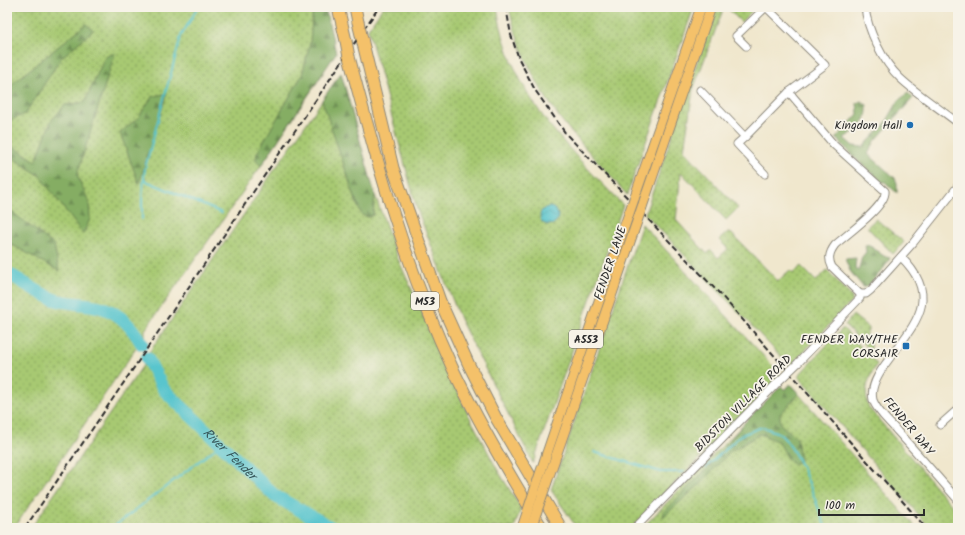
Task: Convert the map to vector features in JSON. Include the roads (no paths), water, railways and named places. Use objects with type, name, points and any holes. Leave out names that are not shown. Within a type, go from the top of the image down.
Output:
[{"type":"highway","name":"M53","points":[[338,7],[349,58],[386,194],[425,303],[452,367],[485,430],[542,528]]},
{"type":"highway","name":"M53","points":[[355,7],[393,168],[440,301],[469,365],[496,418],[561,528]]},
{"type":"main road","name":"FENDER LANE","points":[[522,528],[701,7]]},
{"type":"main road","name":"FENDER LANE","points":[[531,528],[711,7]]},
{"type":"street","points":[[746,46],[736,36],[766,7],[825,65],[789,92],[737,144],[765,174]]},
{"type":"street","points":[[865,7],[866,20],[876,44],[898,77],[958,123]]},
{"type":"street","points":[[700,90],[745,137]]},
{"type":"street","points":[[789,92],[834,145],[885,190],[883,201],[877,208],[830,252],[830,262],[832,267],[860,294]]},
{"type":"street","name":"BIDSTON VILLAGE ROAD","points":[[635,528],[798,363],[860,298],[860,294],[866,294],[871,290],[901,257],[958,186]]},
{"type":"street","name":"FENDER WAY","points":[[901,257],[914,271],[921,283],[922,309],[880,371],[874,384],[873,400],[884,416],[958,500]]},
{"type":"street","points":[[940,425],[958,409]]},
{"type":"water","points":[[549,207],[555,210],[558,216],[555,222],[549,225],[543,222],[540,216],[543,210]]},
{"type":"waterway","points":[[142,219],[145,168],[181,36],[198,7]]},
{"type":"waterway","points":[[144,180],[222,213]]},
{"type":"waterway","name":"River Fender","points":[[7,273],[53,299],[107,309],[127,323],[142,344]]},
{"type":"waterway","name":"River Fender","points":[[147,358],[164,390],[275,496],[332,528]]},
{"type":"waterway","points":[[706,467],[741,435],[762,427],[778,433],[794,452],[812,490],[825,526],[828,528]]},
{"type":"waterway","points":[[112,528],[220,445]]},
{"type":"waterway","points":[[594,452],[661,472],[684,472]]},
{"type":"railway","points":[[25,528],[379,7]]},
{"type":"railway","points":[[506,7],[511,35],[519,59],[535,90],[566,134],[720,294],[926,528]]},
{"type":"place","name":"Kingdom Hall","points":[[910,125]]},
{"type":"place","name":"FENDER WAY/THE CORSAIR","points":[[906,346]]}]
